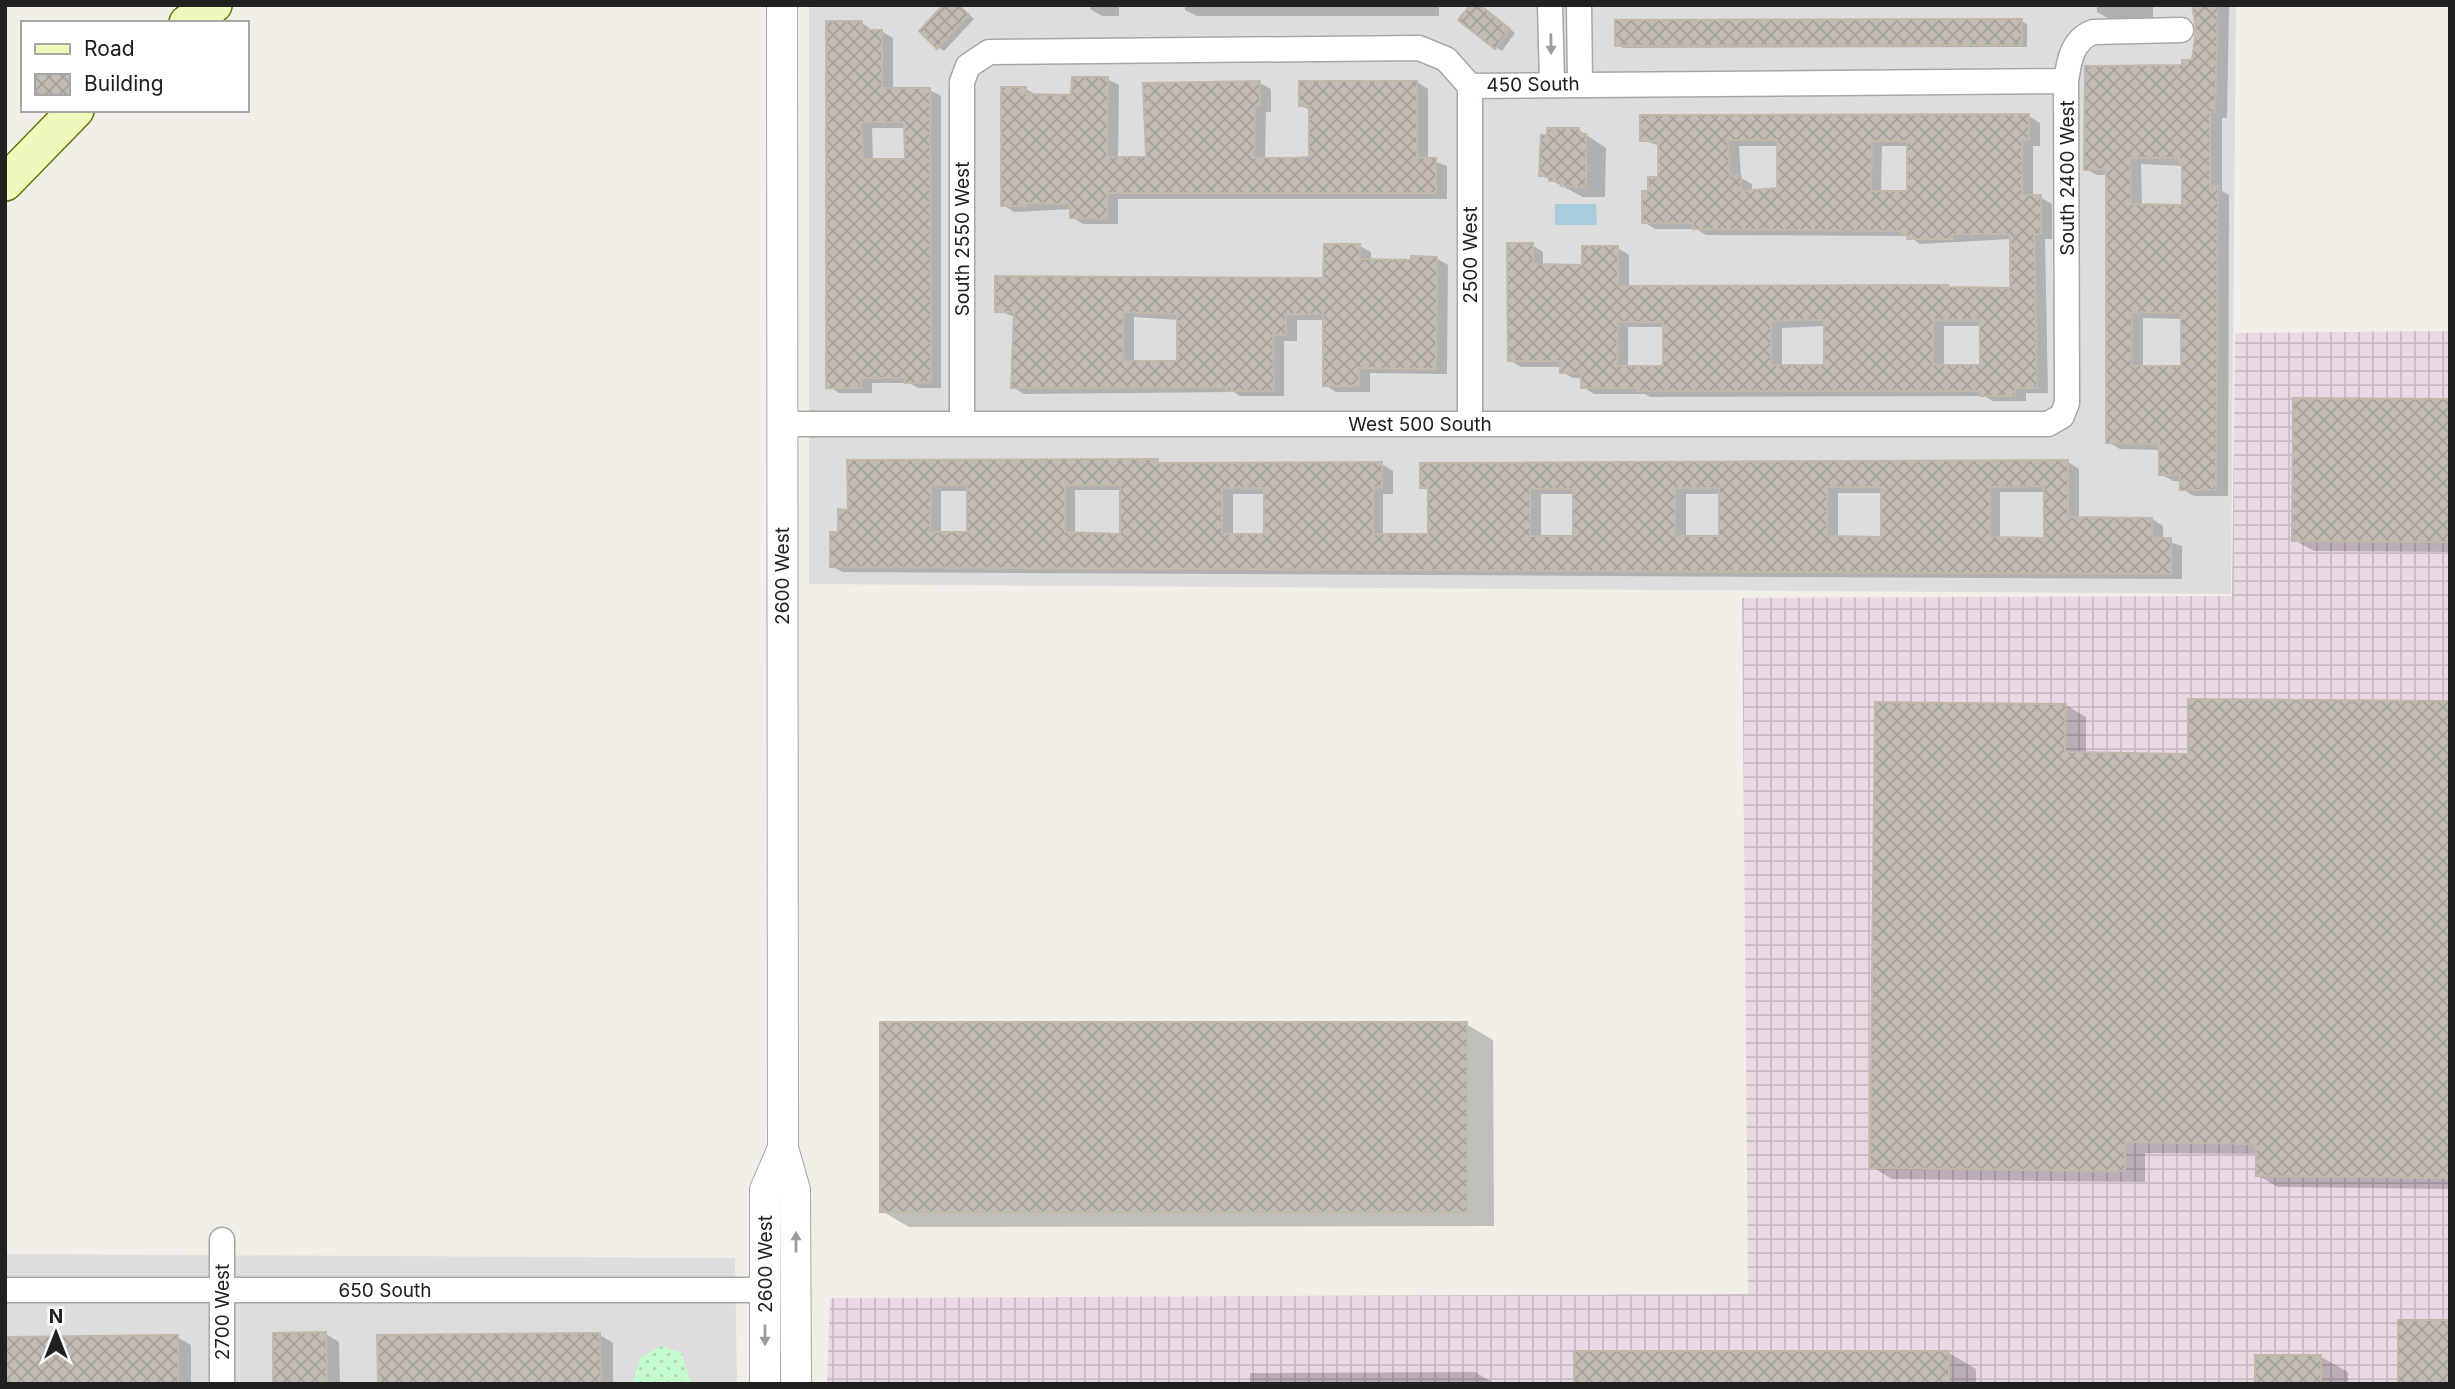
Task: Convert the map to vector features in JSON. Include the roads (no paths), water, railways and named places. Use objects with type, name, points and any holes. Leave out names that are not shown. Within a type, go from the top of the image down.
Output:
[{"type":"main road","points":[[190,21],[214,5]]},
{"type":"main road","points":[[5,183],[74,112]]},
{"type":"street","name":"2600 West","points":[[782,5],[783,1148],[795,1191],[796,1384]]},
{"type":"street","points":[[1550,5],[1552,83]]},
{"type":"street","points":[[1579,5],[1580,83]]},
{"type":"street","name":"South 2400 West","points":[[2059,419],[2067,403],[2066,81],[2072,53],[2081,39],[2089,34],[2181,30]]},
{"type":"street","name":"450 South","points":[[974,59],[989,51],[1005,50],[1419,48],[1446,59],[1470,86],[1552,83],[2066,81]]},
{"type":"street","name":"South 2550 West","points":[[962,422],[962,82],[974,59]]},
{"type":"street","name":"2500 West","points":[[1470,86],[1470,424]]},
{"type":"street","name":"West 500 South","points":[[781,424],[962,422],[2039,426],[2059,419]]},
{"type":"street","name":"2600 West","points":[[765,1384],[765,1191],[783,1148]]},
{"type":"street","name":"2700 West","points":[[222,1240],[222,1384]]},
{"type":"street","name":"650 South","points":[[5,1290],[765,1290]]},
{"type":"water","points":[[1555,204],[1596,204],[1597,225],[1555,225]]}]
